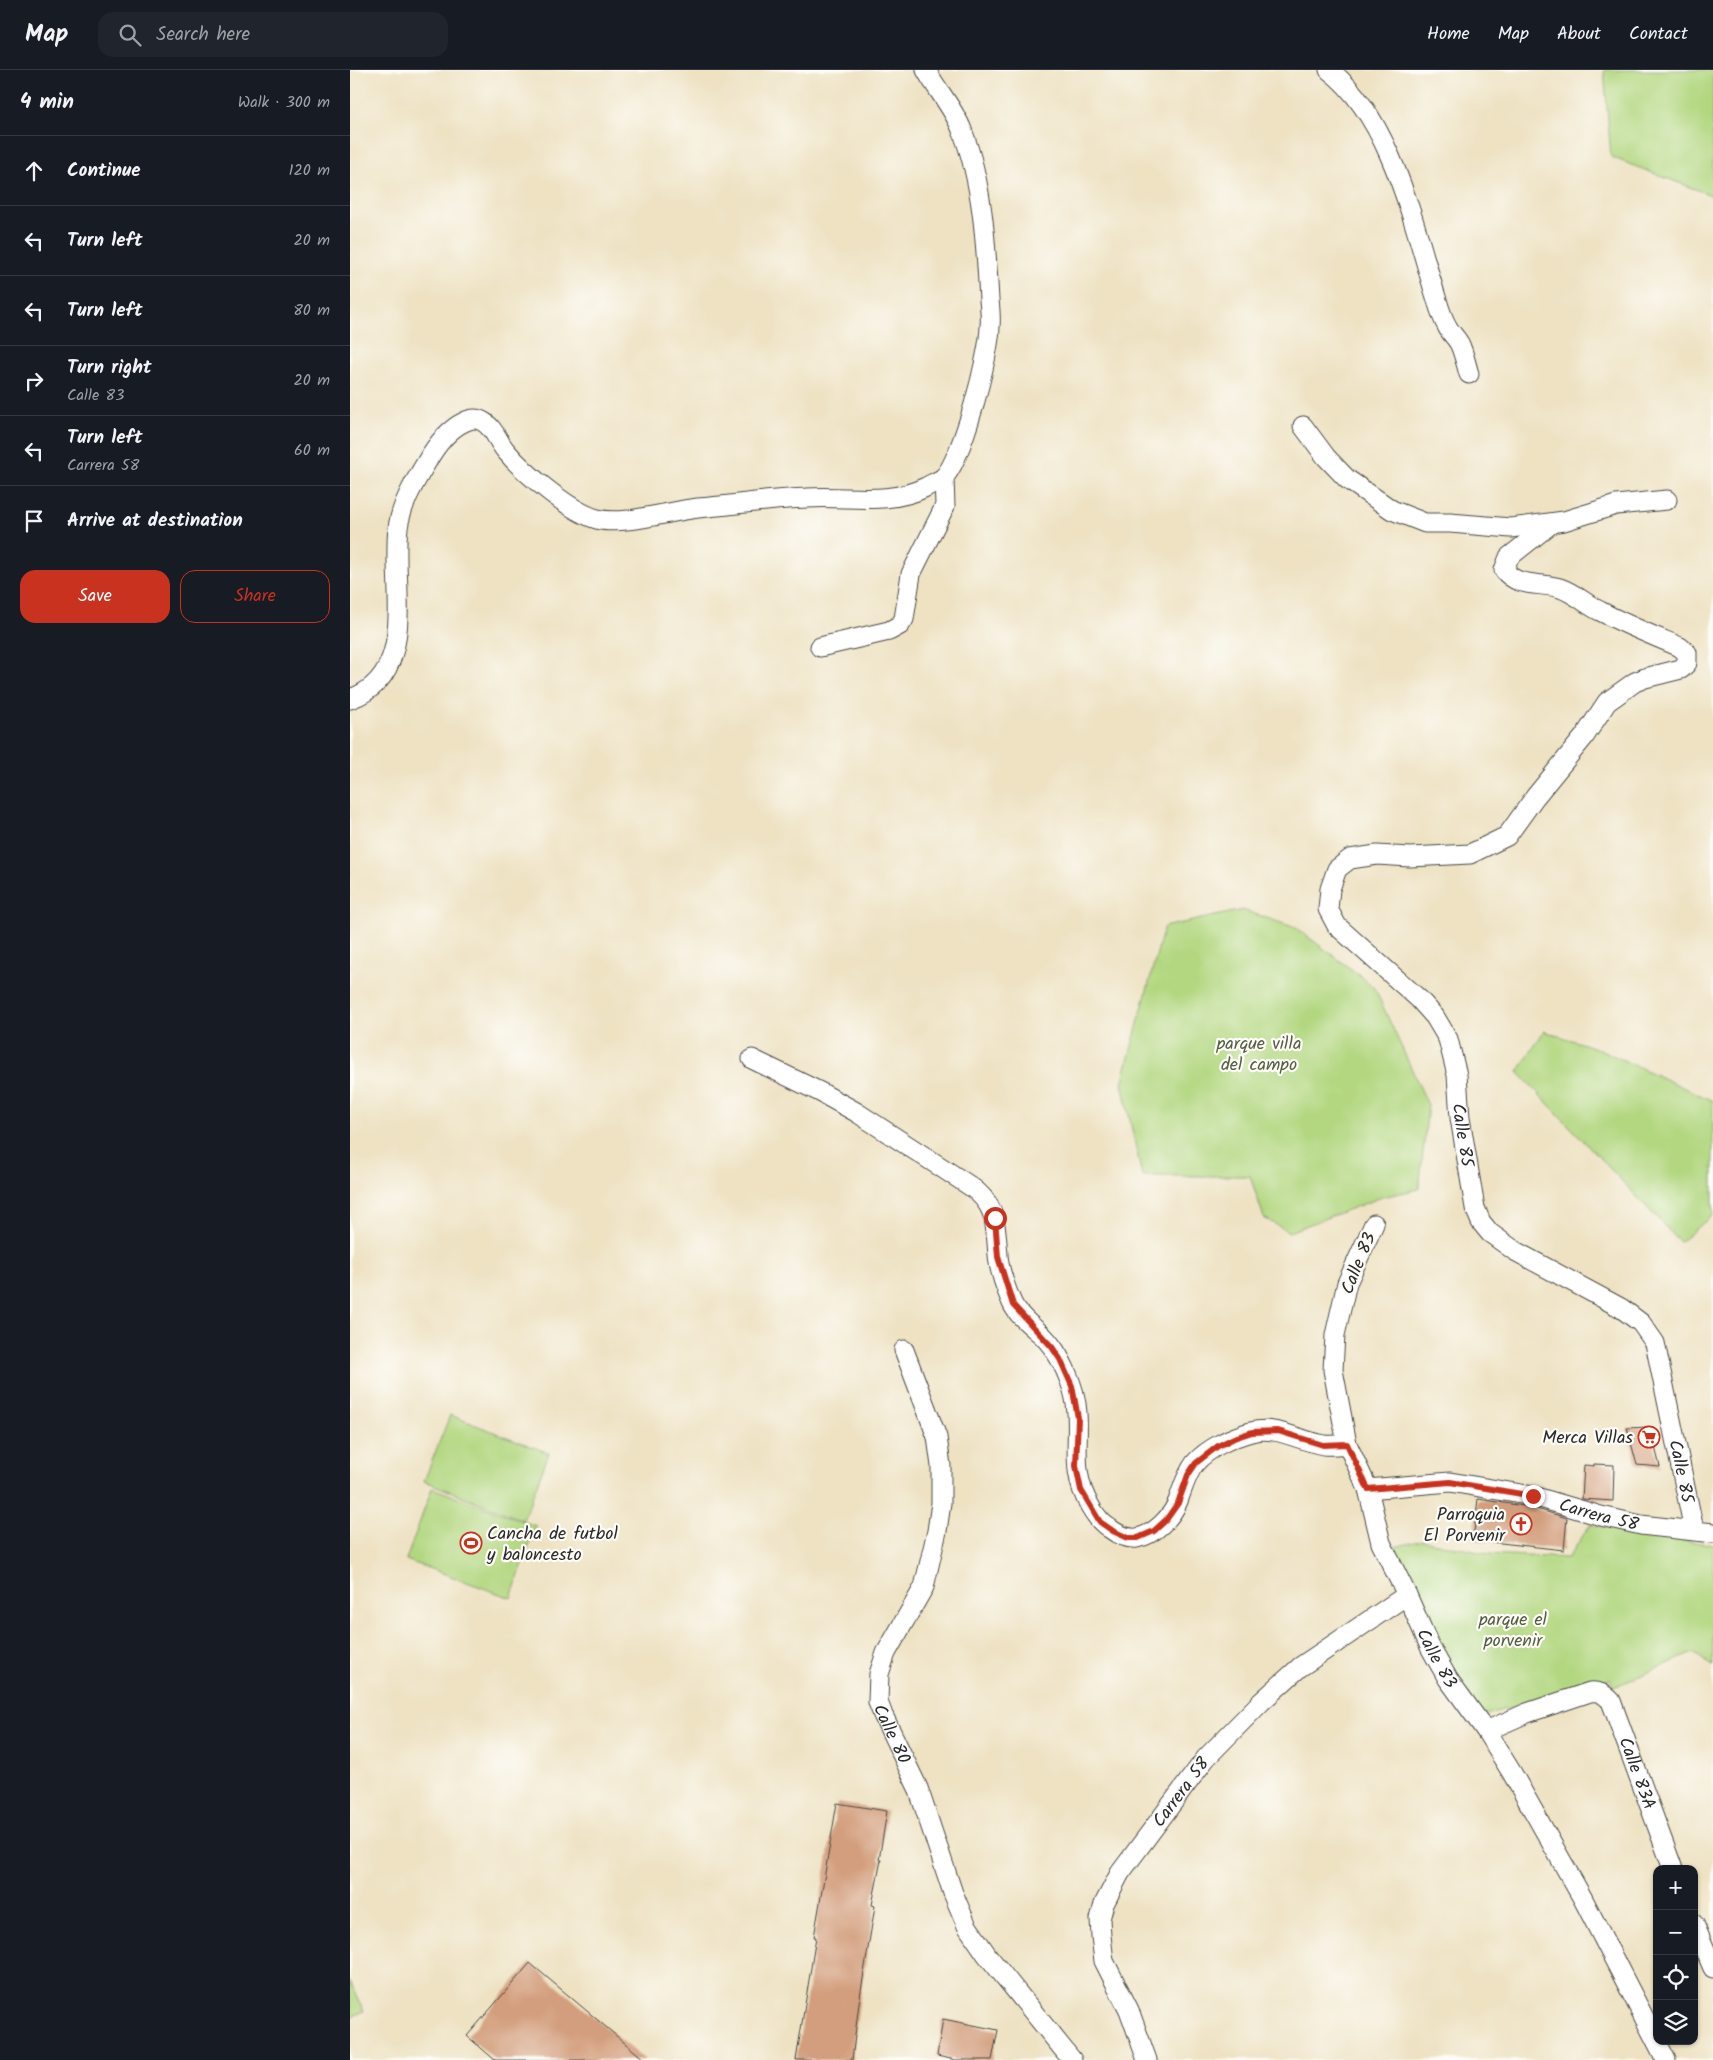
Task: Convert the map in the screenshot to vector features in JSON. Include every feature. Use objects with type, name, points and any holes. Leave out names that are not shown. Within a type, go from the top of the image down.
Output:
[{"type":"street","points":[[820,647],[889,631],[900,625],[904,619],[911,574],[945,506],[944,477],[964,438],[978,389],[991,329],[986,244],[973,164],[961,128],[926,70]]},
{"type":"street","points":[[1329,70],[1354,94],[1378,132],[1390,157],[1412,215],[1447,326],[1460,343],[1469,374]]},
{"type":"street","points":[[350,699],[361,695],[378,683],[390,665],[398,611],[398,528],[404,506],[429,458],[443,438],[461,423],[469,420],[484,422],[494,433],[506,452],[572,509],[601,521],[615,522],[679,510],[808,497],[863,500],[898,497],[921,490],[944,477]]},
{"type":"street","points":[[1303,426],[1326,457],[1347,479],[1384,506],[1425,523],[1511,528],[1552,523],[1616,505],[1667,500]]},
{"type":"street","name":"Calle 85","points":[[1552,523],[1509,557],[1504,570],[1509,577],[1520,582],[1551,585],[1564,590],[1599,611],[1680,648],[1687,653],[1688,663],[1681,669],[1635,682],[1607,702],[1584,736],[1535,797],[1507,836],[1470,854],[1410,857],[1377,855],[1350,859],[1337,869],[1330,889],[1328,910],[1337,926],[1407,988],[1435,1017],[1448,1039],[1457,1075],[1460,1118],[1475,1208],[1481,1222],[1490,1233],[1515,1251],[1621,1308],[1641,1323],[1655,1343],[1694,1530]]},
{"type":"street","points":[[752,1059],[856,1112],[970,1186],[985,1199],[995,1218],[998,1257],[1013,1305],[1052,1347],[1060,1359],[1072,1386],[1078,1418],[1076,1466],[1081,1490],[1100,1522],[1113,1531],[1128,1538],[1138,1538],[1154,1531],[1166,1520],[1178,1503],[1188,1475],[1196,1463],[1218,1446],[1234,1438],[1252,1432],[1278,1431],[1323,1445],[1347,1444]]},
{"type":"street","name":"Calle 83","points":[[1374,1224],[1347,1283],[1335,1334],[1333,1370],[1347,1444],[1368,1489],[1381,1544],[1407,1595],[1430,1647],[1486,1731],[1583,1898],[1666,2060]]},
{"type":"street","name":"Calle 80","points":[[904,1350],[937,1437],[942,1466],[941,1503],[924,1587],[886,1653],[879,1674],[878,1702],[918,1788],[953,1893],[967,1926],[987,1955],[1072,2060]]},
{"type":"street","name":"Carrera 58","points":[[1368,1489],[1450,1482],[1533,1496],[1641,1525],[1713,1533]]},
{"type":"street","name":"Carrera 58","points":[[1147,2060],[1129,2010],[1104,1961],[1100,1936],[1100,1918],[1104,1904],[1120,1873],[1206,1758],[1261,1702],[1300,1667],[1407,1595]]},
{"type":"street","name":"Calle 83A","points":[[1486,1731],[1527,1713],[1590,1692],[1597,1691],[1604,1694],[1611,1701],[1672,1865]]},
{"type":"street","points":[[1698,1933],[1713,1968]]},
{"type":"green space","points":[[1604,70],[1713,70],[1713,196],[1611,157]]},
{"type":"green space","name":"parque villa del campo","points":[[1243,910],[1296,928],[1362,977],[1375,989],[1428,1105],[1419,1189],[1382,1197],[1289,1232],[1264,1218],[1250,1176],[1142,1176],[1122,1083],[1164,927]]},
{"type":"green space","points":[[1544,1031],[1599,1049],[1713,1101],[1713,1215],[1680,1242],[1518,1072]]},
{"type":"green space","name":"Cancha de futbol y baloncesto","points":[[450,1415],[549,1453],[523,1520],[424,1481]]},
{"type":"green space","name":"Cancha de futbol y baloncesto","points":[[432,1488],[536,1526],[511,1598],[406,1560]]},
{"type":"green space","name":"parque el porvenir","points":[[1590,1525],[1713,1545],[1713,1666],[1693,1653],[1614,1687],[1611,1678],[1482,1716],[1433,1644],[1394,1547],[1423,1540],[1488,1554],[1568,1558]]},
{"type":"green space","points":[[350,1981],[364,2011],[350,2017]]},
{"type":"building","points":[[1650,1427],[1660,1467],[1637,1465],[1627,1428]]},
{"type":"building","points":[[1594,1464],[1614,1465],[1613,1501],[1582,1499],[1584,1465],[1594,1466]]},
{"type":"building","name":"Parroquia El Porvenir","points":[[1478,1499],[1530,1507],[1567,1518],[1564,1550],[1473,1540]]},
{"type":"building","points":[[837,1803],[887,1811],[879,1860],[881,1860],[872,1905],[875,1906],[852,2060],[796,2060],[816,1937],[814,1937]]},
{"type":"building","points":[[530,1963],[645,2060],[495,2060],[467,2036]]},
{"type":"building","points":[[943,2019],[998,2030],[992,2060],[956,2060],[937,2056]]},
{"type":"place","name":"Merca Villas","points":[[1649,1437]]},
{"type":"place","name":"Parroquia El Porvenir","points":[[1521,1524]]},
{"type":"place","name":"Cancha de futbol y baloncesto","points":[[471,1543]]},
{"type":"route","points":[[995,1218],[998,1257],[1006,1288],[1013,1305],[1052,1347],[1060,1359],[1072,1386],[1078,1418],[1076,1466],[1081,1490],[1100,1522],[1113,1531],[1128,1538],[1138,1538],[1154,1531],[1166,1520],[1178,1503],[1182,1488],[1196,1463],[1218,1446],[1234,1438],[1263,1430],[1278,1431],[1323,1445],[1347,1444],[1368,1489],[1408,1484],[1450,1482],[1533,1496]]}]
